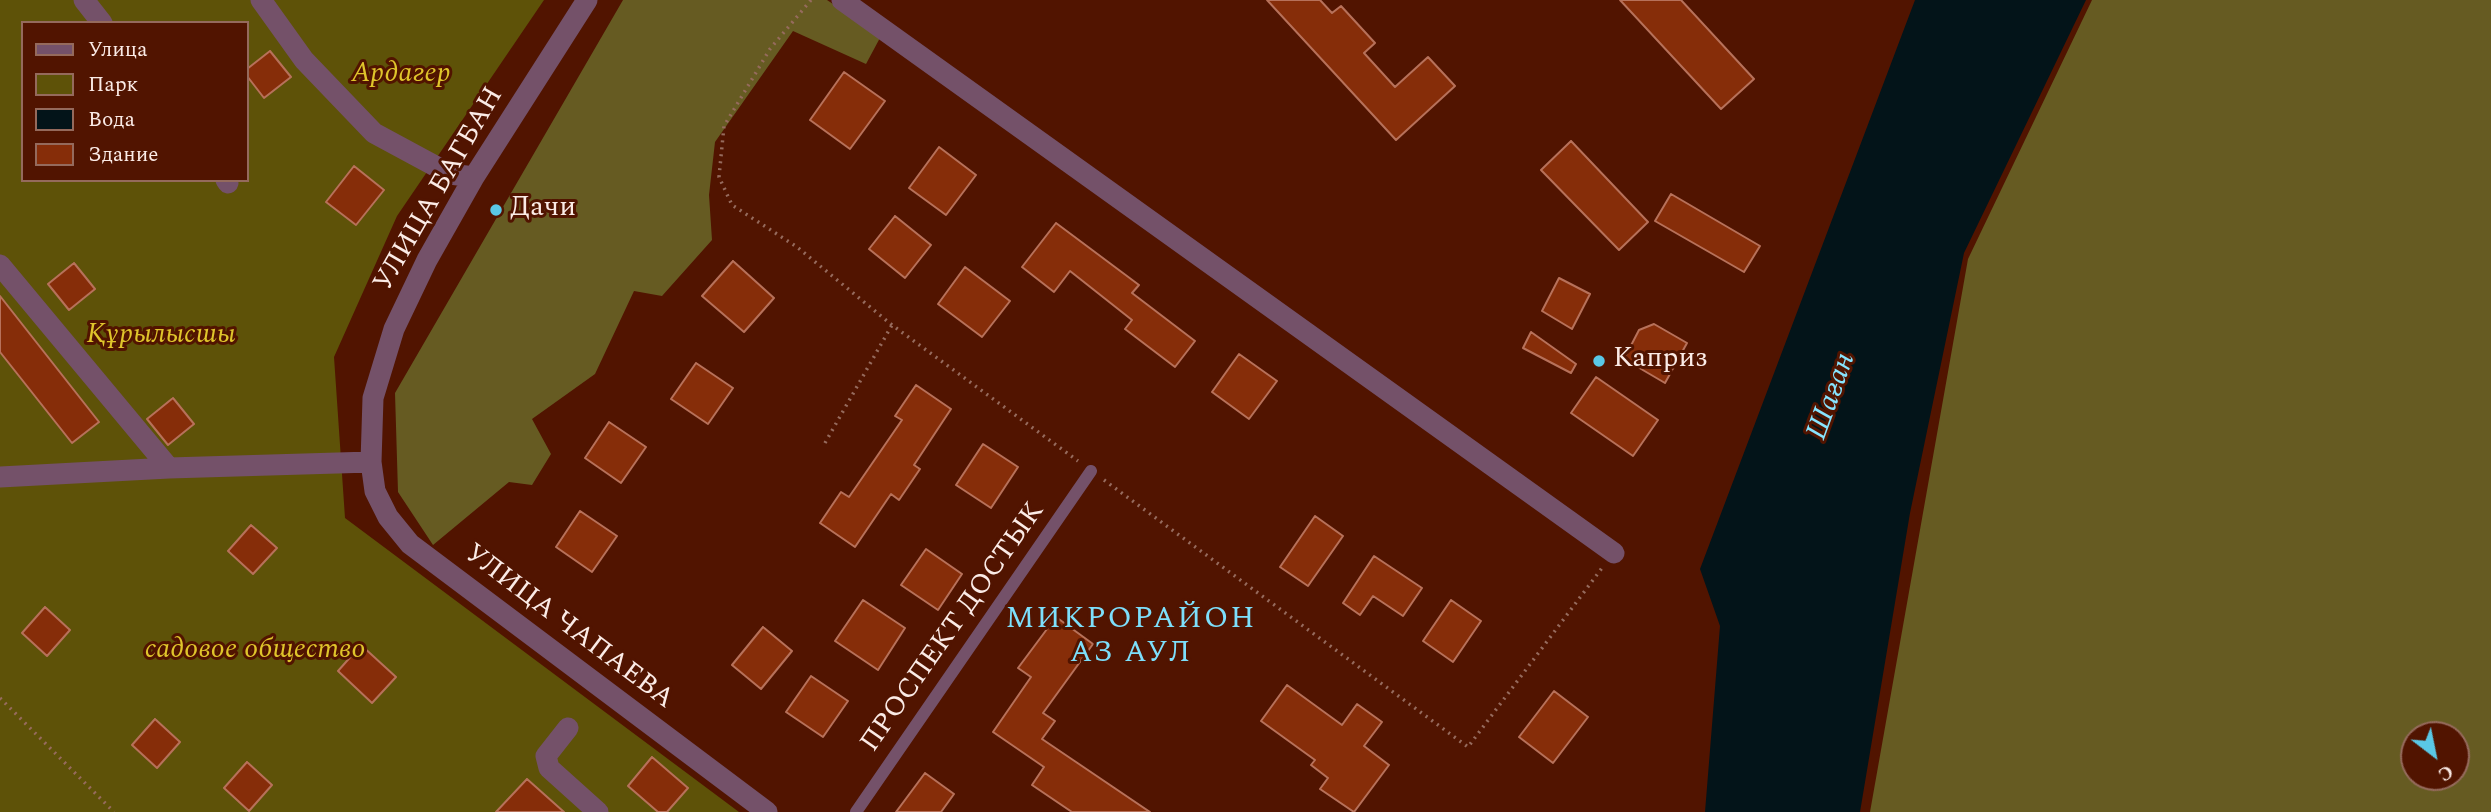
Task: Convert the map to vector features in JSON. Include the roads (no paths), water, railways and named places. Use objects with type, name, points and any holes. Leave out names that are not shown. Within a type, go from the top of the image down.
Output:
[{"type":"street","points":[[84,0],[100,21]]},
{"type":"street","points":[[261,0],[304,60],[374,133],[450,174],[474,177]]},
{"type":"street","name":"УЛИЦА БАГБАН","points":[[371,462],[373,398],[394,329],[427,260],[474,177],[587,0]]},
{"type":"street","points":[[842,0],[1614,553]]},
{"type":"street","points":[[0,265],[169,468]]},
{"type":"street","points":[[0,477],[169,468],[371,462]]},
{"type":"street","name":"УЛИЦА ЧАПАЕВА","points":[[371,462],[375,491],[388,517],[410,544],[767,812]]},
{"type":"street","points":[[568,728],[546,756],[549,768],[597,812]]},
{"type":"lane","name":"ПРОСПЕКТ ДОСТЫК","points":[[856,812],[1091,471]]},
{"type":"water","name":"Шаған","points":[[1915,0],[2086,0],[1964,253],[1910,513],[1860,812],[1705,812],[1720,626],[1700,569]]},
{"type":"place","name":"Дачи","points":[[496,210]]},
{"type":"place","name":"Каприз","points":[[1599,361]]},
{"type":"district","name":"МИКРОРАЙОН АЗ АУЛ","points":[[1131,638]]},
{"type":"park label","name":"Ардагер","points":[[401,76]]},
{"type":"park label","name":"Құрылысшы","points":[[161,337]]},
{"type":"park label","name":"садовое общество","points":[[255,652]]}]
